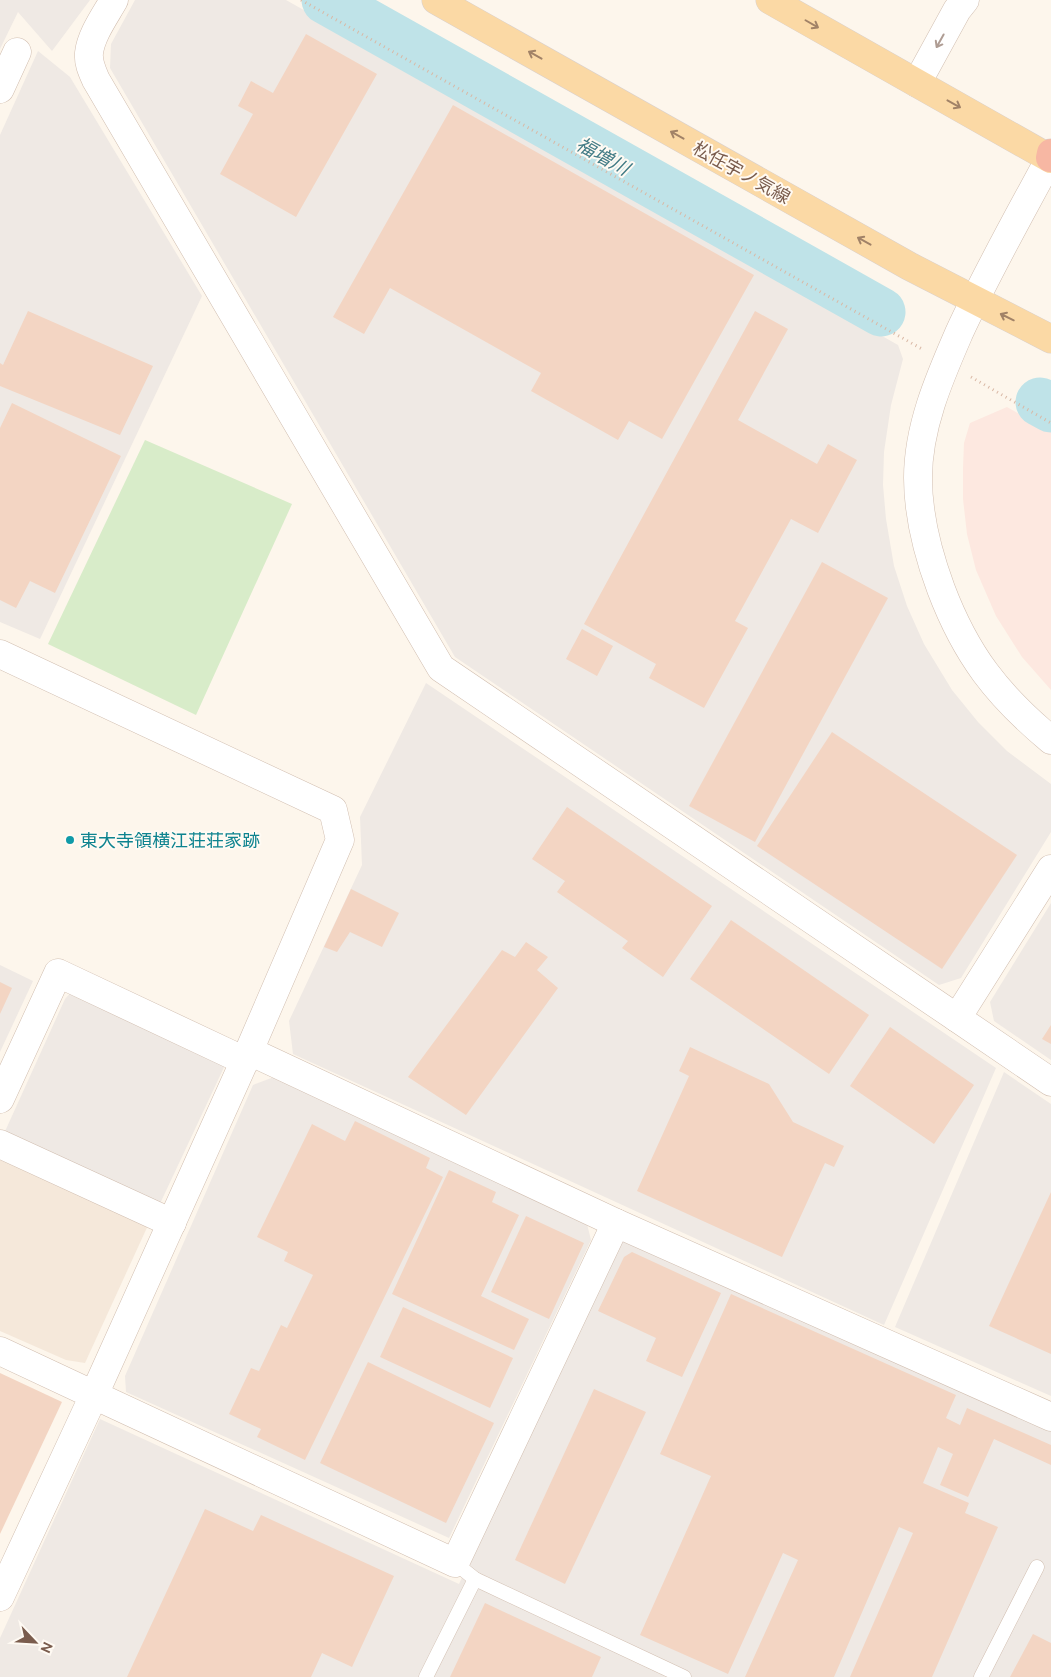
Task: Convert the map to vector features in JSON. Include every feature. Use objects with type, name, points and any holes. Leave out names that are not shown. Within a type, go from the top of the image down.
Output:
[{"type":"main road","name":"松任宇ノ気線","points":[[436,0],[900,261],[1051,339]]},
{"type":"main road","points":[[770,0],[1051,157]]},
{"type":"street","points":[[114,0],[94,36],[89,53],[90,67],[96,80],[441,668],[1051,1082]]},
{"type":"street","points":[[916,83],[957,10],[965,0]]},
{"type":"street","points":[[0,89],[17,52]]},
{"type":"street","points":[[1051,157],[974,300],[946,363],[931,403],[922,443],[918,478],[926,543],[949,609],[964,642],[1005,698],[1051,740]]},
{"type":"street","points":[[0,654],[333,810],[340,840],[247,1056],[94,1395],[8,1561],[0,1597]]},
{"type":"street","points":[[957,1018],[1051,869]]},
{"type":"street","points":[[0,1099],[58,973],[1051,1417]]},
{"type":"street","points":[[0,1144],[172,1223]]},
{"type":"street","points":[[0,1351],[465,1571],[616,1224]]},
{"type":"lane","points":[[981,1677],[1037,1567]]},
{"type":"lane","points":[[426,1677],[465,1571],[684,1677]]},
{"type":"path","points":[[301,0],[1051,423]]},
{"type":"shaded area","points":[[0,0],[90,0],[52,51],[18,12],[0,49]]},
{"type":"shaded area","points":[[135,0],[286,0],[898,345],[903,359],[891,405],[884,452],[883,485],[886,519],[894,566],[907,606],[924,644],[952,690],[978,722],[1007,751],[1051,784],[1051,832],[961,978],[939,985],[455,657],[110,68],[111,44]]},
{"type":"shaded area","points":[[38,51],[70,77],[202,296],[40,639],[0,622],[0,135]]},
{"type":"shaded area","points":[[1007,407],[1051,432],[1051,690],[1022,657],[996,616],[976,570],[967,534],[963,499],[963,468],[964,443],[970,423]]},
{"type":"shaded area","points":[[426,683],[996,1068],[884,1325],[293,1054],[289,1021],[362,865],[360,817]]},
{"type":"shaded area","points":[[1051,903],[1051,1060],[994,1021],[990,1002]]},
{"type":"shaded area","points":[[0,965],[33,981],[0,1052]]},
{"type":"shaded area","points":[[74,989],[226,1063],[157,1210],[2,1138],[65,999]]},
{"type":"shaded area","points":[[1004,1072],[1051,1104],[1051,1396],[895,1327]]},
{"type":"shaded area","points":[[274,1077],[586,1220],[591,1240],[449,1538],[126,1392],[125,1376],[253,1085]]},
{"type":"shaded area","points":[[0,1155],[150,1221],[85,1363],[66,1360],[0,1331]]},
{"type":"shaded area","points":[[618,1238],[1051,1431],[1051,1677],[0,1677],[0,1638],[100,1419],[459,1584]]},
{"type":"green space","points":[[145,440],[292,504],[196,715],[48,644]]},
{"type":"building","points":[[306,34],[377,74],[296,217],[220,174],[253,114],[238,106],[251,81],[273,93]]},
{"type":"building","points":[[453,105],[754,275],[662,439],[629,421],[618,440],[531,391],[541,373],[390,288],[364,334],[333,317]]},
{"type":"building","points":[[28,311],[153,366],[120,435],[0,386],[0,363],[3,365]]},
{"type":"building","points":[[755,311],[788,329],[738,420],[817,464],[828,444],[857,460],[818,533],[791,519],[735,621],[748,628],[704,708],[649,678],[656,664],[584,624]]},
{"type":"building","points":[[12,403],[121,456],[55,593],[30,581],[16,608],[0,600],[0,428]]},
{"type":"building","points":[[822,562],[888,598],[755,842],[689,806]]},
{"type":"building","points":[[582,629],[613,646],[597,676],[566,659]]},
{"type":"building","points":[[832,732],[1017,855],[942,969],[757,846]]},
{"type":"building","points":[[567,807],[712,906],[663,977],[622,948],[628,941],[557,892],[565,881],[532,859]]},
{"type":"building","points":[[351,889],[399,913],[382,947],[350,932],[337,952],[324,947]]},
{"type":"building","points":[[731,920],[869,1015],[829,1074],[690,979]]},
{"type":"building","points":[[526,942],[548,957],[537,970],[558,988],[466,1115],[408,1077],[502,950],[515,957]]},
{"type":"building","points":[[0,982],[12,988],[0,1014]]},
{"type":"building","points":[[1051,1025],[1051,1044],[1042,1039]]},
{"type":"building","points":[[890,1027],[974,1085],[934,1144],[850,1086]]},
{"type":"building","points":[[690,1047],[769,1084],[793,1122],[844,1146],[834,1167],[825,1163],[782,1257],[637,1191],[689,1076],[679,1071]]},
{"type":"building","points":[[355,1121],[430,1158],[426,1168],[443,1177],[305,1460],[257,1437],[261,1429],[229,1414],[251,1368],[259,1371],[281,1325],[287,1328],[313,1275],[284,1261],[288,1252],[257,1237],[312,1124],[345,1141]]},
{"type":"building","points":[[449,1170],[496,1192],[492,1202],[519,1215],[481,1296],[529,1319],[514,1350],[392,1294]]},
{"type":"building","points":[[1051,1192],[1051,1354],[989,1326]]},
{"type":"building","points":[[526,1216],[584,1243],[549,1319],[491,1292]]},
{"type":"building","points":[[632,1252],[721,1293],[682,1377],[646,1361],[656,1338],[598,1311],[624,1257]]},
{"type":"building","points":[[731,1294],[956,1395],[946,1418],[960,1425],[967,1408],[1051,1445],[1051,1465],[994,1439],[968,1497],[940,1485],[953,1454],[938,1447],[923,1483],[969,1503],[965,1513],[998,1527],[932,1677],[850,1677],[913,1533],[899,1527],[834,1677],[745,1677],[798,1560],[783,1553],[728,1674],[640,1635],[711,1476],[660,1454]]},
{"type":"building","points":[[403,1307],[513,1358],[490,1408],[380,1357]]},
{"type":"building","points":[[368,1362],[494,1423],[446,1523],[320,1463]]},
{"type":"building","points":[[0,1373],[62,1402],[0,1534]]},
{"type":"building","points":[[594,1389],[646,1412],[565,1584],[515,1560]]},
{"type":"building","points":[[205,1509],[253,1531],[261,1515],[394,1576],[352,1667],[322,1653],[311,1677],[127,1677]]},
{"type":"building","points":[[485,1603],[601,1657],[592,1677],[450,1677]]},
{"type":"building","points":[[1033,1634],[1051,1643],[1051,1677],[1010,1677]]},
{"type":"waterway","name":"福増川","points":[[326,0],[881,312]]},
{"type":"waterway","name":"福増川","points":[[1040,402],[1051,408]]},
{"type":"place","name":"東大寺領横江荘荘家跡","points":[[70,840]]}]
